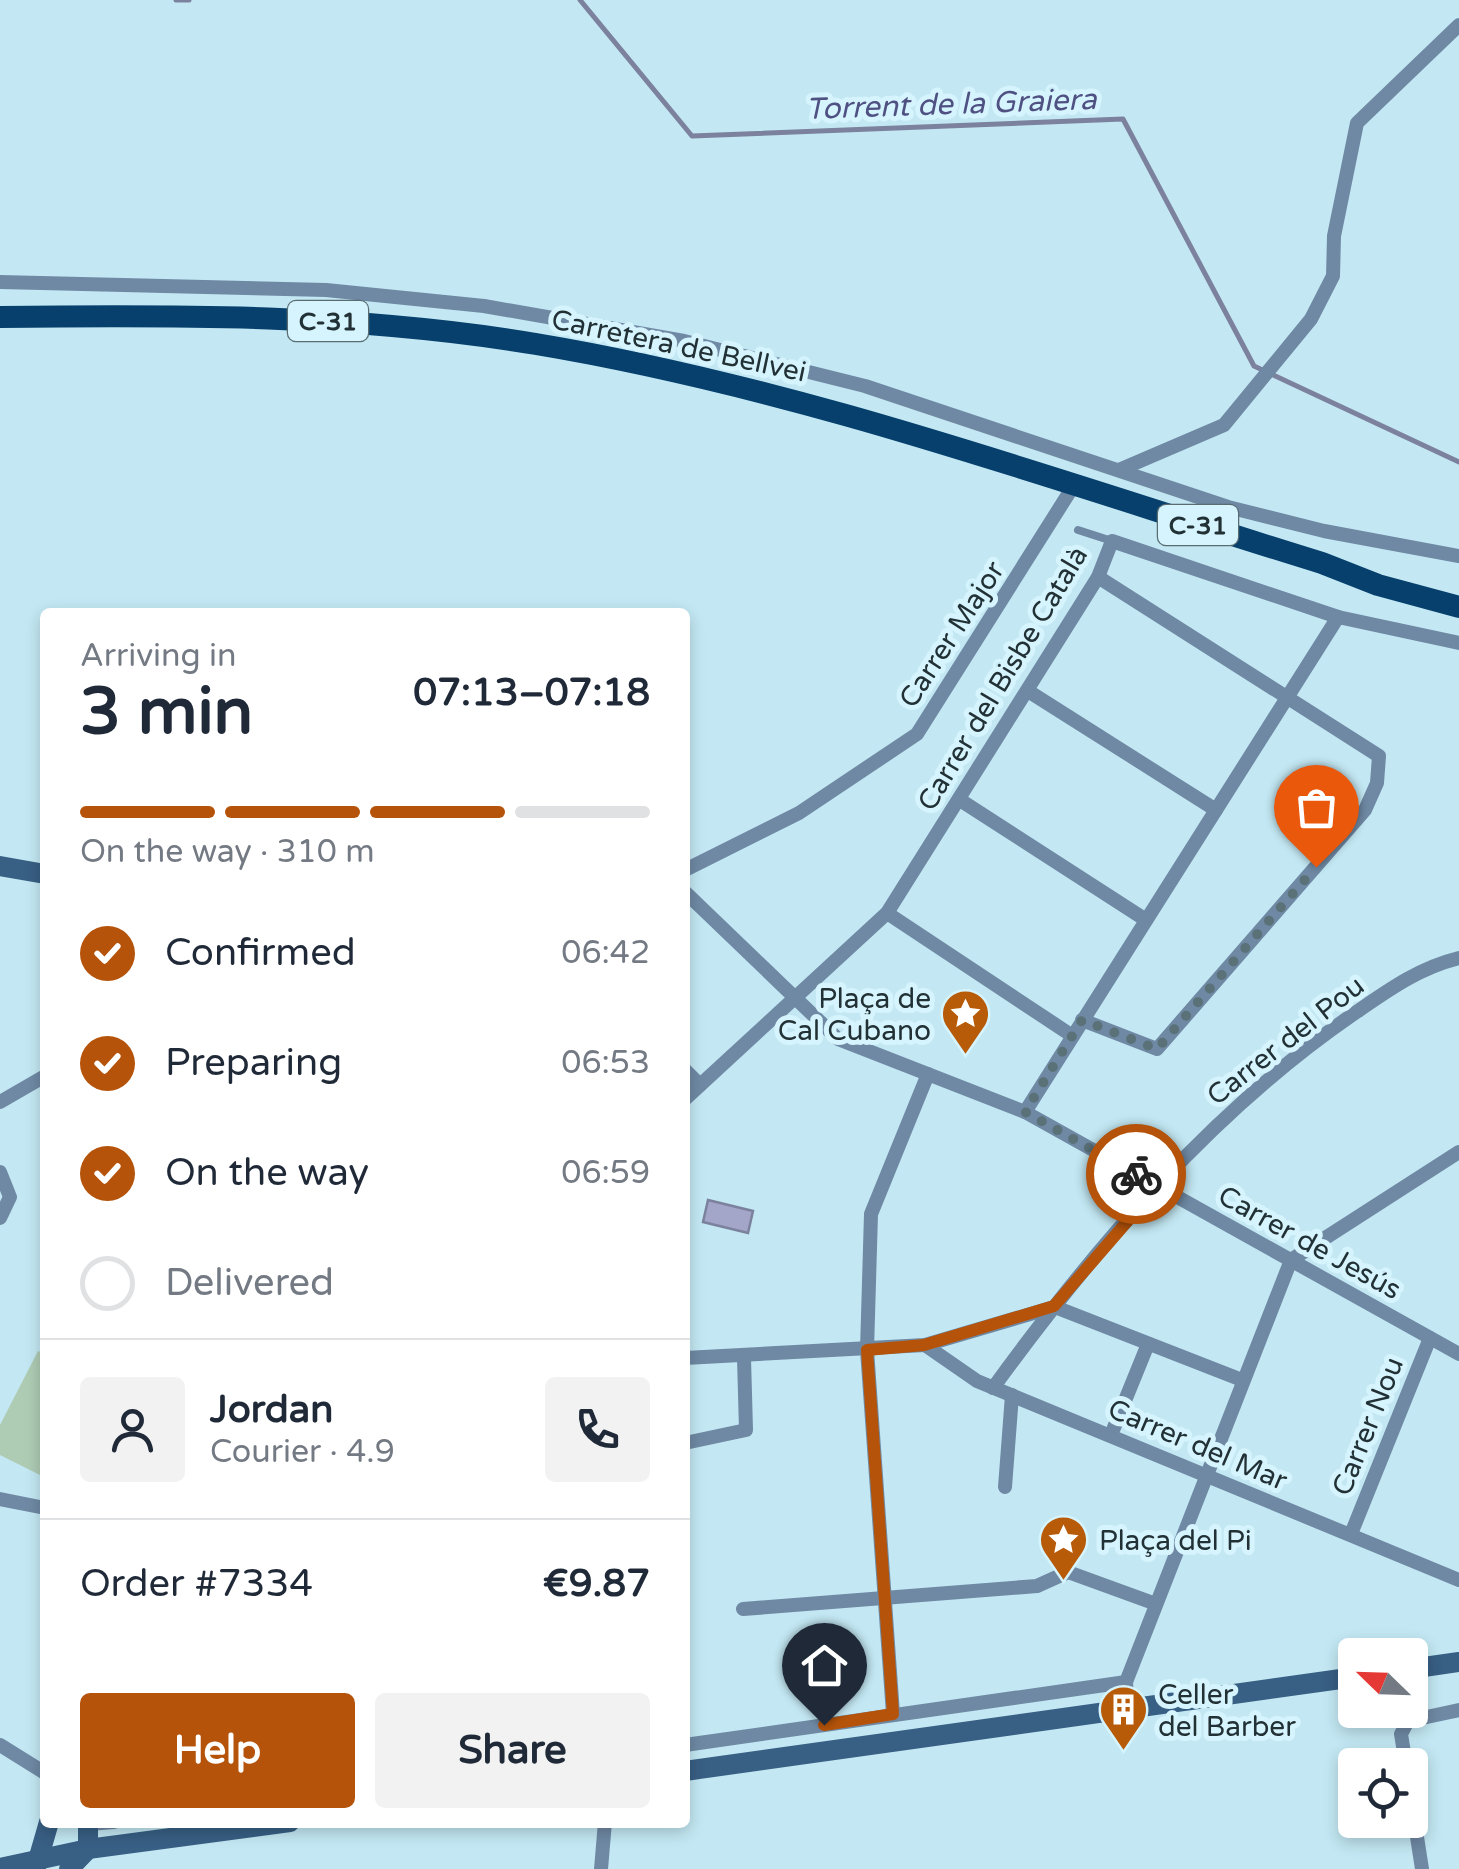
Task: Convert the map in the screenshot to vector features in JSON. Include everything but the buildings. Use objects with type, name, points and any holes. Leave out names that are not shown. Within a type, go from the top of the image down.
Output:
[{"type":"main road","name":"Carretera de Bellvei","points":[[0,317],[301,319],[532,343],[659,367],[782,397],[1459,607]]},
{"type":"main road","name":"Carretera de Bellvei","points":[[1322,563],[1459,592]]},
{"type":"street","points":[[1118,470],[1224,425],[1310,318],[1334,276],[1334,236],[1358,123],[1459,25]]},
{"type":"street","points":[[0,282],[326,290],[484,306],[684,341],[846,381],[1266,517],[1459,556]]},
{"type":"street","name":"Carrer Major","points":[[690,868],[799,813],[916,734],[1074,485]]},
{"type":"street","name":"Carrer del Bisbe Català","points":[[690,1094],[794,995],[809,988],[887,914],[1098,577],[1112,542],[1338,617],[1459,643]]},
{"type":"street","points":[[1082,1020],[1157,1049],[1365,810],[1377,783],[1380,756],[1098,577]]},
{"type":"street","points":[[1025,1112],[1338,617]]},
{"type":"street","points":[[1028,690],[1216,810]]},
{"type":"street","points":[[960,800],[1146,920]]},
{"type":"street","points":[[0,866],[40,873]]},
{"type":"street","name":"Carrer de Jesús","points":[[690,897],[838,1039],[1025,1112],[1459,1354]]},
{"type":"street","points":[[887,914],[1071,1034]]},
{"type":"street","name":"Carrer del Pou","points":[[993,1388],[1054,1306],[1158,1186],[1228,1114],[1333,1028],[1426,966],[1459,958]]},
{"type":"street","points":[[893,1714],[867,1350],[871,1214],[928,1074]]},
{"type":"street","points":[[690,1075],[700,1085]]},
{"type":"street","points":[[0,1102],[40,1079]]},
{"type":"street","points":[[1128,1710],[1126,1682],[1291,1260],[1459,1152]]},
{"type":"street","points":[[0,1172],[10,1196],[1,1215]]},
{"type":"street","points":[[690,1358],[924,1345],[1054,1306],[1242,1380]]},
{"type":"street","name":"Carrer Nou","points":[[1350,1534],[1430,1338]]},
{"type":"street","points":[[1111,1435],[1148,1344]]},
{"type":"street","name":"Carrer del Mar","points":[[924,1345],[993,1388],[1459,1580]]},
{"type":"street","points":[[690,1443],[746,1430],[744,1358]]},
{"type":"street","points":[[1005,1486],[1012,1395]]},
{"type":"street","points":[[0,1499],[40,1507]]},
{"type":"street","points":[[744,1609],[1037,1586],[1068,1572],[1156,1604]]},
{"type":"street","points":[[1428,1666],[1459,1662]]},
{"type":"street","points":[[690,1770],[1338,1679]]},
{"type":"street","points":[[690,1744],[1126,1682]]},
{"type":"street","points":[[1403,1748],[1401,1734],[1408,1721],[1459,1710]]},
{"type":"street","points":[[0,1745],[40,1770]]},
{"type":"street","points":[[36,1864],[48,1828]]},
{"type":"street","points":[[69,1869],[88,1848],[88,1828]]},
{"type":"street","points":[[0,1868],[36,1864],[88,1848],[243,1828]]},
{"type":"street","points":[[601,1869],[604,1828]]},
{"type":"street","points":[[1417,1838],[1422,1869]]},
{"type":"lane","points":[[1078,530],[1112,542]]},
{"type":"green space","points":[[40,1352],[40,1475],[0,1455],[0,1425]]},
{"type":"water","points":[[708,1200],[753,1211],[748,1233],[703,1222]]},
{"type":"waterway","name":"Torrent de la Graiera","points":[[176,0],[189,0]]},
{"type":"waterway","name":"Torrent de la Graiera","points":[[580,0],[692,136],[1123,119],[1254,366],[1459,462]]},
{"type":"way so far","points":[[1136,1174],[1025,1112],[1082,1020],[1157,1049],[1316,867]]},
{"type":"place","name":"Plaça de Cal Cubano","points":[[966,1056]]},
{"type":"place","name":"Plaça del Pi","points":[[1064,1582]]},
{"type":"place","name":"Celler del Barber","points":[[1123,1752]]},
{"type":"route","points":[[824,1725],[893,1714],[867,1350],[924,1345],[1054,1306],[1158,1186],[1136,1174]]}]
